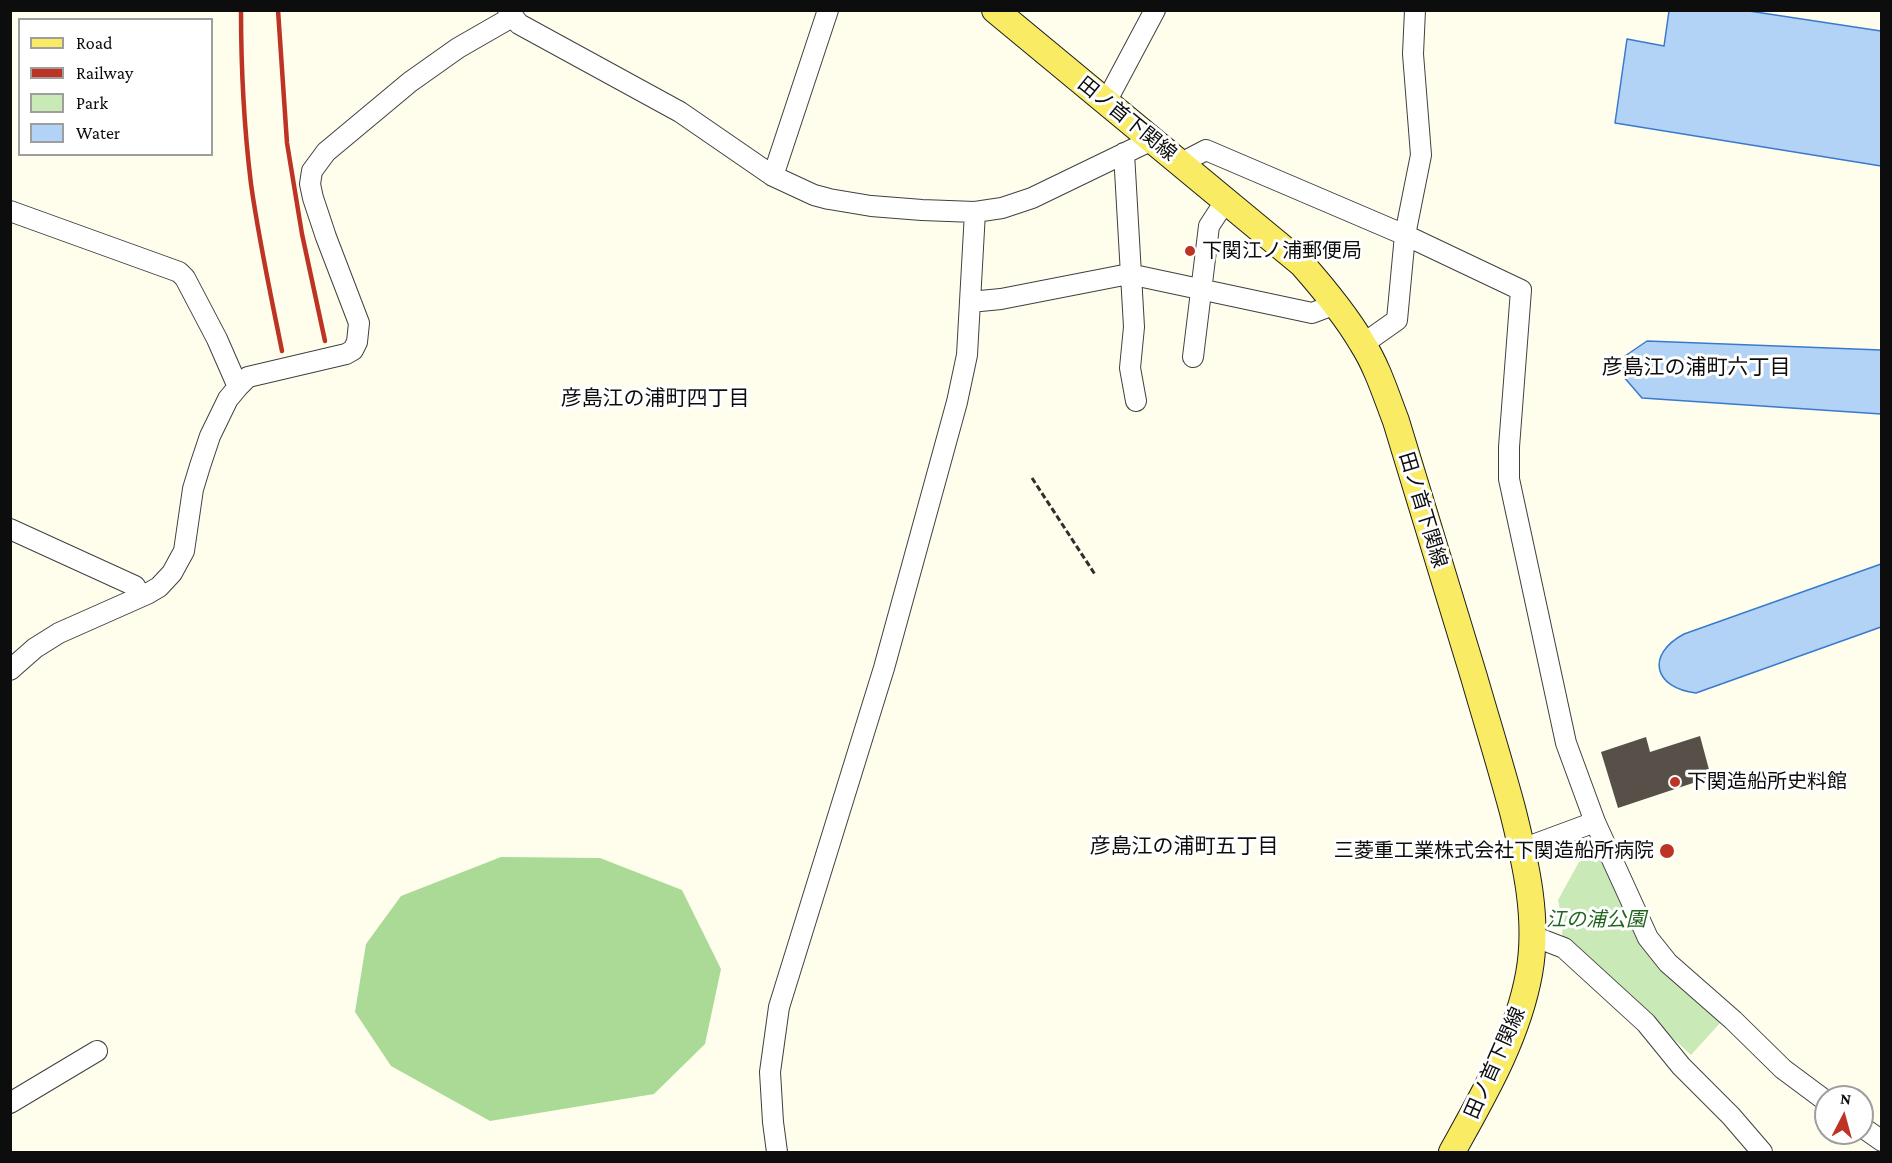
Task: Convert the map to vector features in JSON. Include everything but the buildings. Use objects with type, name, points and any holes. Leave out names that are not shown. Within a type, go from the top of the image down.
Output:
[{"type":"main road","name":"田ノ首下関線","points":[[995,10],[1302,264],[1336,304],[1364,344],[1382,385],[1399,432],[1500,764],[1522,849],[1530,891],[1533,936],[1530,972],[1522,1003],[1492,1079],[1452,1152]]},
{"type":"street","points":[[773,176],[828,10]]},
{"type":"street","points":[[1106,102],[1155,10]]},
{"type":"street","points":[[1364,344],[1397,320],[1405,235],[1421,155],[1413,54],[1415,10]]},
{"type":"street","points":[[10,670],[35,648],[59,633],[159,587],[172,573],[184,552],[193,489],[210,436],[228,399],[248,377],[346,354],[353,350],[357,342],[359,323],[313,198],[310,184],[312,171],[326,153],[411,82],[510,14],[540,35],[680,112],[773,176],[814,195],[848,202],[922,210],[975,212],[1002,208],[1032,198],[1152,140]]},
{"type":"street","points":[[1181,163],[1206,150],[1405,235],[1521,290],[1509,447],[1509,479],[1566,743],[1595,822],[1648,938],[1668,963],[1733,1020],[1783,1069],[1814,1092]]},
{"type":"street","points":[[1124,153],[1129,274],[1134,327],[1130,368],[1136,401]]},
{"type":"street","points":[[1193,357],[1209,226],[1226,200]]},
{"type":"street","points":[[10,211],[179,272],[185,278],[217,339],[238,387]]},
{"type":"street","points":[[777,1152],[770,1072],[779,1007],[919,545],[967,355],[975,212]]},
{"type":"street","points":[[970,302],[1000,299],[1129,274],[1312,313],[1336,304]]},
{"type":"street","points":[[10,529],[135,586],[140,596]]},
{"type":"street","points":[[1522,849],[1595,822]]},
{"type":"street","points":[[1533,936],[1564,948],[1647,1023],[1681,1066],[1731,1116],[1762,1152]]},
{"type":"street","points":[[10,1103],[97,1051]]},
{"type":"path","points":[[1032,478],[1096,576]]},
{"type":"green space","name":"江の浦公園","points":[[1599,853],[1651,954],[1722,1021],[1691,1055],[1562,935],[1563,925],[1558,900],[1579,862]]},
{"type":"green space","points":[[501,857],[600,858],[682,890],[721,969],[705,1044],[654,1094],[490,1121],[391,1066],[355,1012],[366,944],[401,896]]},
{"type":"water","points":[[1669,11],[1749,11],[1881,31],[1881,166],[1615,123],[1627,39],[1664,46]]},
{"type":"water","points":[[1647,341],[1881,350],[1881,414],[1642,398],[1623,376],[1625,356]]},
{"type":"water","points":[[1881,564],[1881,627],[1696,693],[1671,685],[1663,678],[1660,661],[1664,651],[1684,634]]},
{"type":"railway","points":[[241,10],[243,97],[251,184],[282,351]]},
{"type":"railway","points":[[278,10],[287,143],[302,234],[325,341]]},
{"type":"place","name":"下関江ノ浦郵便局","points":[[1190,251]]},
{"type":"place","name":"下関造船所史料館","points":[[1675,782]]},
{"type":"place","name":"三菱重工業株式会社下関造船所病院","points":[[1667,851]]},
{"type":"district","name":"彦島江の浦町六丁目","points":[[1696,368]]},
{"type":"district","name":"彦島江の浦町四丁目","points":[[655,399]]},
{"type":"district","name":"彦島江の浦町五丁目","points":[[1184,847]]}]
